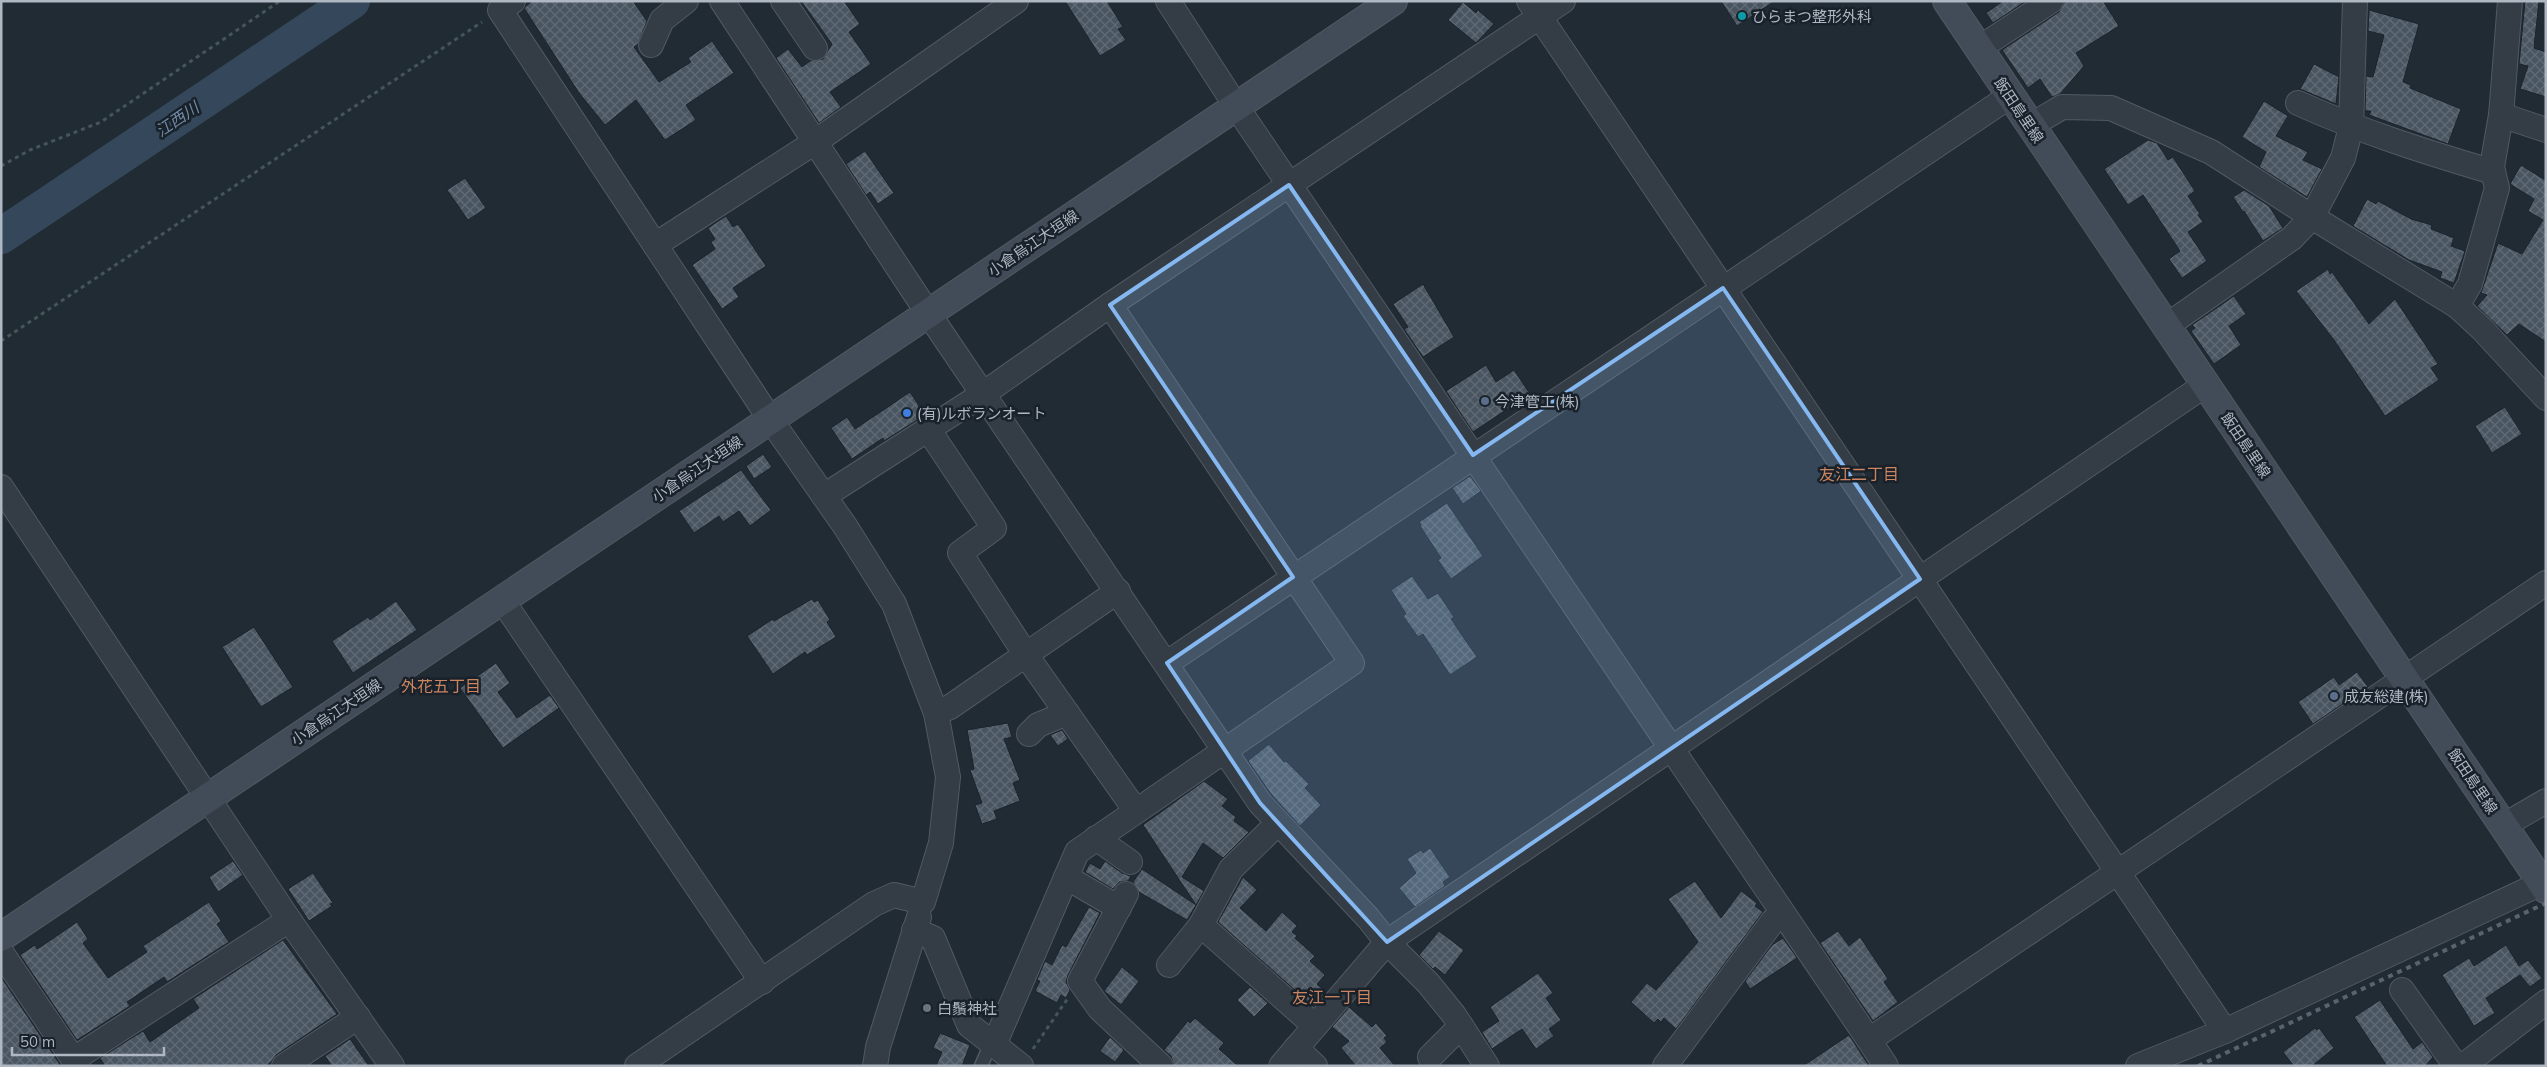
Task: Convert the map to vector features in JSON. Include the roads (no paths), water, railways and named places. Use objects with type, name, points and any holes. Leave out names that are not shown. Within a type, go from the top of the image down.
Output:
[{"type":"main road","name":"小倉烏江大垣線","points":[[1,937],[1393,1]]},
{"type":"main road","name":"飯田島里線","points":[[1947,1],[2165,327],[2544,886]]},
{"type":"street","points":[[651,45],[662,20],[686,1]]},
{"type":"street","points":[[783,1],[816,48]]},
{"type":"street","points":[[655,245],[815,142],[1016,1]]},
{"type":"street","points":[[1168,1],[1236,106],[1886,1066]]},
{"type":"street","points":[[824,496],[983,394],[1110,305],[1290,185],[1534,9],[1562,1]]},
{"type":"street","points":[[1978,49],[2051,1]]},
{"type":"street","points":[[2165,327],[2292,238],[2312,218],[2343,158],[2351,127],[2355,1]]},
{"type":"street","points":[[2457,306],[2470,284],[2497,188],[2493,172],[2510,1]]},
{"type":"street","points":[[727,3],[815,142],[928,313],[1167,663],[1260,803],[1368,918],[1386,942],[1428,983],[1461,1026],[1487,1066]]},
{"type":"street","points":[[506,6],[655,245],[770,419],[824,496],[894,604],[936,713],[948,777],[941,843],[878,1047],[875,1066]]},
{"type":"street","points":[[1534,9],[2224,1030]]},
{"type":"street","points":[[1167,663],[1473,455],[2010,96]]},
{"type":"street","points":[[2298,103],[2351,127],[2493,172]]},
{"type":"street","points":[[2030,126],[2062,107],[2111,108],[2211,152],[2312,218],[2457,306],[2482,329],[2546,398]]},
{"type":"street","points":[[2500,116],[2546,130]]},
{"type":"street","points":[[992,1044],[1077,852],[1224,749],[1352,663],[1110,305]]},
{"type":"street","points":[[1281,1066],[1386,942],[2205,385]]},
{"type":"street","points":[[928,429],[994,528],[960,553],[1026,654],[1136,811]]},
{"type":"street","points":[[1,487],[290,920],[392,1066]]},
{"type":"street","points":[[1869,1040],[2546,583]]},
{"type":"street","points":[[936,713],[950,707],[1118,591]]},
{"type":"street","points":[[502,600],[762,982]]},
{"type":"street","points":[[1029,734],[1038,725],[1067,713]]},
{"type":"street","points":[[2503,826],[2546,801]]},
{"type":"street","points":[[1169,965],[1201,925],[1231,869],[1278,823]]},
{"type":"street","points":[[1096,838],[1130,862]]},
{"type":"street","points":[[1066,877],[1123,901],[1080,981],[1100,1009],[1162,1066]]},
{"type":"street","points":[[2138,1066],[2224,1030],[2544,886]]},
{"type":"street","points":[[636,1066],[874,904],[894,895],[923,902]]},
{"type":"street","points":[[1665,1065],[1773,921],[1783,914]]},
{"type":"street","points":[[1,952],[76,1062],[290,920]]},
{"type":"street","points":[[1201,925],[1315,1026]]},
{"type":"street","points":[[914,930],[933,938],[969,1024],[992,1044],[1026,1058]]},
{"type":"street","points":[[2402,990],[2456,1066]]},
{"type":"street","points":[[2463,1066],[2546,1002]]},
{"type":"street","points":[[284,1066],[358,1017]]},
{"type":"street","points":[[1430,1057],[1461,1026]]},
{"type":"street","points":[[1296,1048],[1315,1066]]},
{"type":"lane","points":[[981,1066],[992,1044]]},
{"type":"waterway","name":"江西川","points":[[1,236],[352,1]]},
{"type":"railway","points":[[2198,1066],[2546,903]]},
{"type":"place","name":"ひらまつ整形外科","points":[[1742,16]]},
{"type":"place","name":"今津管工(株)","points":[[1485,401]]},
{"type":"place","name":"(有)ルボランオート","points":[[907,413]]},
{"type":"place","name":"成友総建(株)","points":[[2334,696]]},
{"type":"place","name":"白鬚神社","points":[[927,1008]]},
{"type":"district","name":"友江二丁目","points":[[1859,474]]},
{"type":"district","name":"外花五丁目","points":[[441,686]]},
{"type":"district","name":"友江一丁目","points":[[1332,997]]}]
